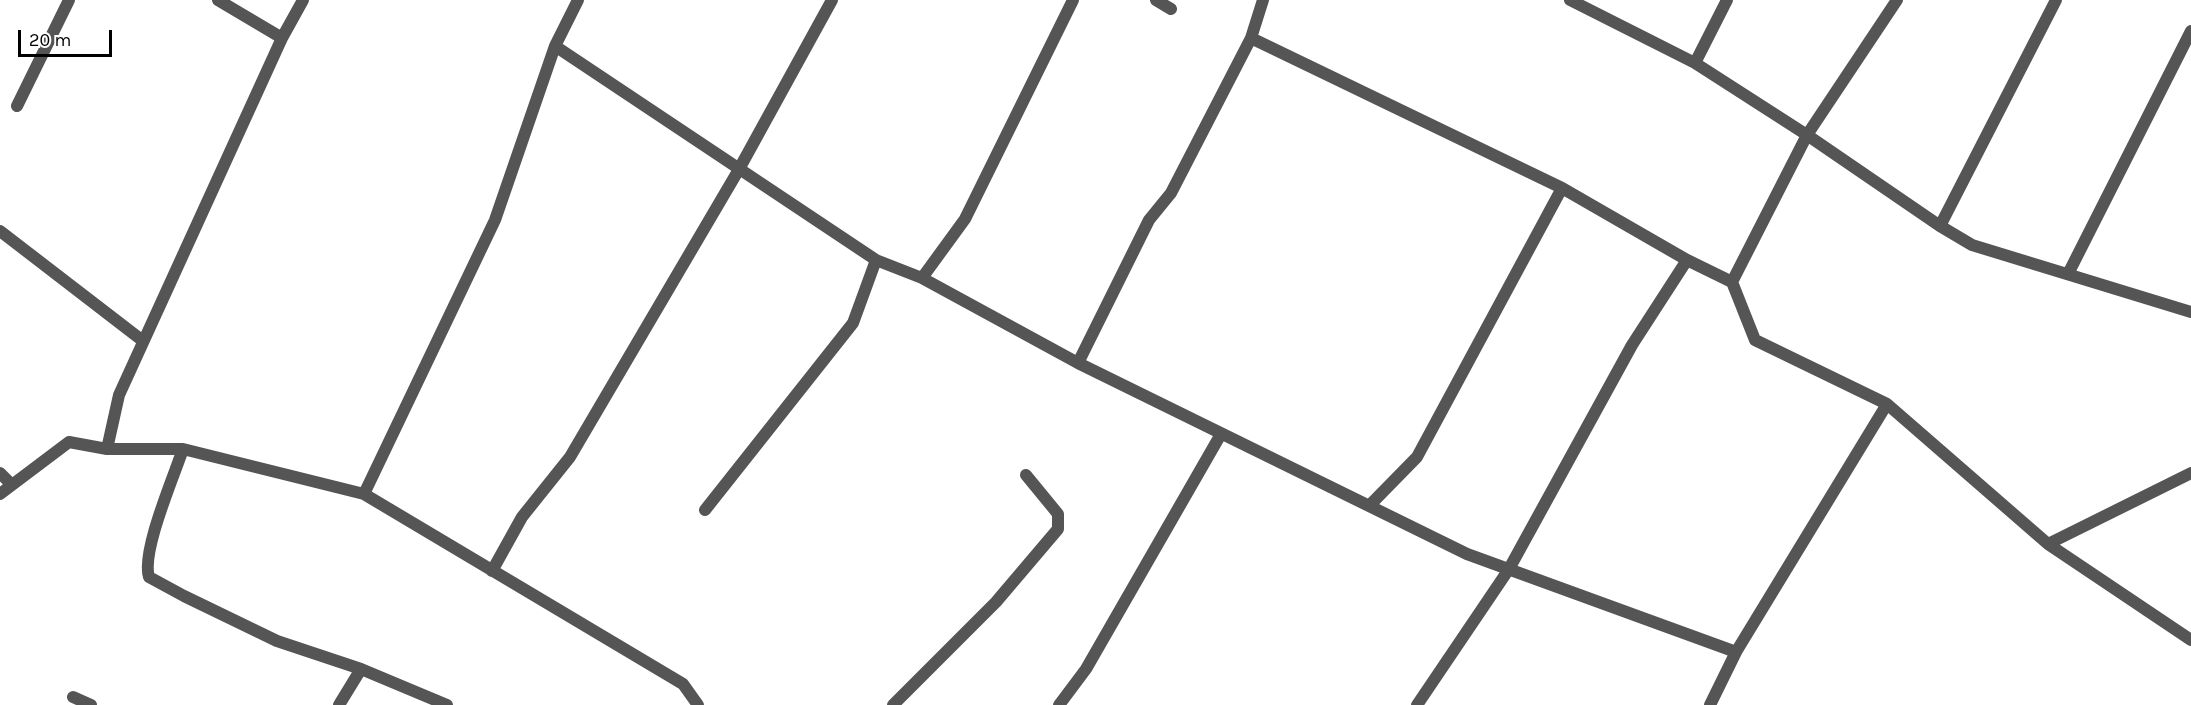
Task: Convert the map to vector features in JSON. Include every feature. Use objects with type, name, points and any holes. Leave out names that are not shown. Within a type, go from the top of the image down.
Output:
[{"type":"street","points":[[17,106],[69,0]]},
{"type":"street","points":[[218,0],[282,38]]},
{"type":"street","points":[[106,448],[119,395],[282,38],[303,0]]},
{"type":"street","points":[[364,494],[495,220],[555,46],[578,0]]},
{"type":"street","points":[[492,571],[522,517],[570,457],[738,168],[832,0]]},
{"type":"street","points":[[922,278],[965,219],[1073,0]]},
{"type":"street","points":[[1156,0],[1171,9]]},
{"type":"street","points":[[1078,363],[1149,220],[1171,193],[1251,38],[1263,0]]},
{"type":"street","points":[[1570,0],[1695,63],[1972,245],[2191,312]]},
{"type":"street","points":[[1695,63],[1727,0]]},
{"type":"street","points":[[1732,282],[1807,135],[1897,0]]},
{"type":"street","points":[[1940,226],[2056,0]]},
{"type":"street","points":[[2068,274],[2191,31]]},
{"type":"street","points":[[1251,38],[1562,188],[1687,260],[1732,282],[1755,340],[1887,404],[2048,544],[2191,640]]},
{"type":"street","points":[[555,46],[876,260],[922,278],[1078,363],[1467,554],[1736,652]]},
{"type":"street","points":[[1369,506],[1417,457],[1562,188]]},
{"type":"street","points":[[0,231],[143,341]]},
{"type":"street","points":[[705,510],[853,322],[876,260]]},
{"type":"street","points":[[1417,705],[1509,569],[1632,345],[1687,260]]},
{"type":"street","points":[[1710,705],[1736,652],[1887,404]]},
{"type":"street","points":[[1059,705],[1086,669],[1221,434]]},
{"type":"street","points":[[0,494],[69,442],[106,448],[183,448],[364,494],[683,684],[698,705]]},
{"type":"street","points":[[183,448],[149,547],[147,569],[149,577],[277,641],[362,669],[447,705]]},
{"type":"street","points":[[0,473],[12,485]]},
{"type":"street","points":[[2048,544],[2191,473]]},
{"type":"street","points":[[893,705],[996,602],[1058,529],[1058,514],[1026,475]]},
{"type":"street","points":[[339,705],[362,669]]},
{"type":"street","points":[[73,697],[91,705]]}]
